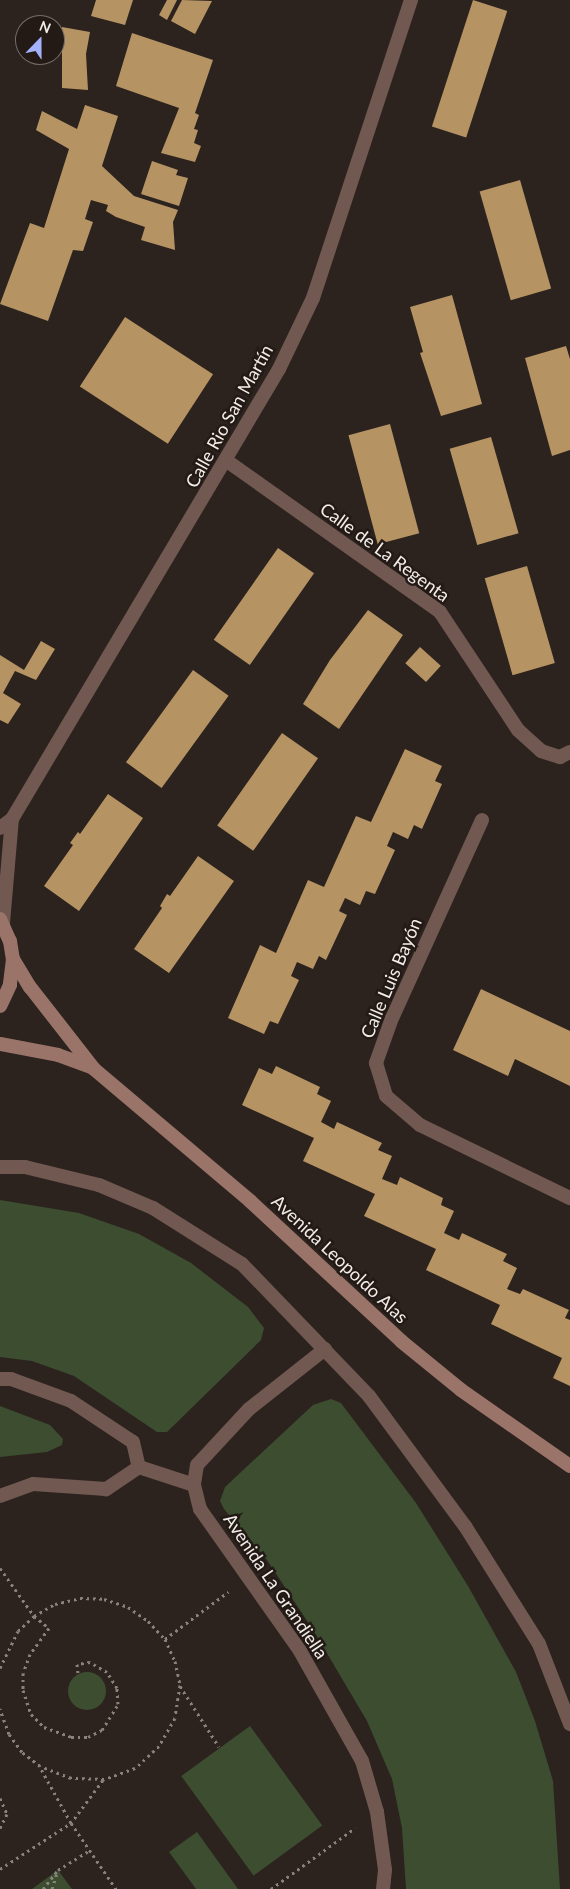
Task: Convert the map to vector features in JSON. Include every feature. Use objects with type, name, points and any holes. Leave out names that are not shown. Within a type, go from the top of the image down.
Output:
[{"type":"main road","points":[[0,1006],[10,985],[13,959],[2,921]]},
{"type":"main road","name":"Avenida Leopoldo Alas","points":[[13,959],[30,987],[94,1069],[250,1201],[401,1341],[461,1390],[570,1466]]},
{"type":"main road","name":"Avenida Leopoldo Alas","points":[[0,1044],[58,1055],[94,1069]]},
{"type":"street","name":"Calle Rio San Martín","points":[[0,828],[12,819],[227,461],[279,369],[313,298],[411,0]]},
{"type":"street","name":"Calle de La Regenta","points":[[227,461],[440,612],[518,730],[541,751],[565,754]]},
{"type":"street","name":"Calle Rio San Martín","points":[[2,921],[12,819]]},
{"type":"street","name":"Calle Luis Bayón","points":[[482,820],[392,1018],[376,1063],[386,1096],[420,1125],[570,1198]]},
{"type":"street","points":[[0,1167],[25,1167],[99,1185],[153,1208],[242,1264],[369,1396],[465,1526],[539,1644],[570,1724]]},
{"type":"street","name":"Avenida La Grandiella","points":[[325,1349],[249,1409],[197,1465],[194,1486],[200,1509],[300,1651],[338,1715],[362,1761],[377,1812],[385,1870],[384,1889]]},
{"type":"street","points":[[0,1379],[11,1380],[71,1401],[133,1442],[139,1467]]},
{"type":"street","points":[[139,1467],[194,1486]]},
{"type":"street","points":[[0,1496],[33,1484],[106,1489],[139,1467]]},
{"type":"path","points":[[1,1571],[34,1616],[49,1628],[30,1654],[23,1673],[23,1690],[31,1714],[52,1731],[71,1737],[88,1737],[102,1730],[109,1722],[119,1695],[113,1679],[97,1664],[77,1664],[78,1673]]},
{"type":"path","points":[[164,1639],[248,1577]]},
{"type":"path","points":[[0,1668],[18,1631],[34,1616],[56,1604],[80,1598],[104,1600],[134,1612],[148,1621],[164,1639],[175,1661],[180,1685],[175,1718],[159,1746],[135,1768],[104,1779],[70,1778],[40,1766],[22,1752],[6,1726],[0,1709]]},
{"type":"path","points":[[180,1685],[219,1747]]},
{"type":"path","points":[[0,1729],[6,1726]]},
{"type":"path","points":[[40,1766],[88,1851],[116,1889]]},
{"type":"path","points":[[0,1869],[71,1823],[104,1779]]},
{"type":"path","points":[[0,1798],[7,1814],[0,1828]]},
{"type":"path","points":[[271,1889],[377,1812]]},
{"type":"path","points":[[43,1889],[58,1870],[88,1851]]},
{"type":"path","points":[[52,1889],[58,1870]]},
{"type":"green space","points":[[0,1200],[79,1213],[139,1234],[191,1263],[248,1307],[264,1328],[261,1340],[167,1432],[157,1432],[74,1376],[32,1361],[0,1357]]},
{"type":"green space","points":[[331,1399],[341,1403],[416,1503],[468,1586],[516,1672],[535,1721],[553,1781],[560,1889],[406,1889],[402,1828],[392,1779],[367,1721],[315,1633],[267,1560],[224,1509],[220,1501],[225,1487],[313,1405]]},
{"type":"green space","points":[[0,1406],[50,1425],[63,1439],[62,1445],[47,1452],[0,1457]]},
{"type":"green space","points":[[87,1672],[101,1677],[106,1691],[101,1705],[87,1710],[73,1705],[68,1691],[73,1677]]},
{"type":"green space","points":[[250,1726],[322,1826],[254,1875],[181,1776]]},
{"type":"green space","points":[[197,1832],[238,1889],[196,1889],[169,1852]]},
{"type":"green space","points":[[58,1870],[72,1889],[32,1889]]},
{"type":"building","points":[[96,0],[133,0],[125,25],[91,16]]},
{"type":"building","points":[[167,0],[177,0],[167,20],[159,15]]},
{"type":"building","points":[[182,0],[212,1],[195,34],[171,21]]},
{"type":"building","points":[[473,0],[507,11],[466,138],[432,126]]},
{"type":"building","points":[[65,28],[90,32],[86,54],[88,90],[62,88],[62,65],[65,65]]},
{"type":"building","points":[[132,33],[213,60],[195,113],[199,115],[194,129],[198,130],[194,143],[201,146],[195,162],[161,153],[179,108],[116,86]]},
{"type":"building","points":[[85,105],[118,116],[102,166],[134,196],[178,210],[173,222],[175,250],[141,240],[145,227],[116,217],[106,211],[108,205],[91,200],[85,219],[93,222],[83,251],[73,250],[48,321],[0,304],[30,223],[44,228],[69,149],[36,130],[42,111],[77,129]]},
{"type":"building","points":[[152,161],[178,170],[176,175],[188,178],[179,206],[141,194]]},
{"type":"building","points":[[520,180],[551,289],[511,300],[480,192]]},
{"type":"building","points":[[452,295],[482,404],[441,416],[420,353],[423,352],[410,307]]},
{"type":"building","points":[[125,317],[213,374],[168,444],[80,387]]},
{"type":"building","points":[[566,346],[570,359],[570,450],[552,456],[525,358]]},
{"type":"building","points":[[390,424],[419,533],[378,544],[348,435]]},
{"type":"building","points":[[491,437],[519,533],[477,545],[450,449]]},
{"type":"building","points":[[278,548],[314,573],[250,665],[214,640]]},
{"type":"building","points":[[527,566],[555,663],[513,675],[485,578]]},
{"type":"building","points":[[368,610],[403,635],[339,729],[303,704],[330,660]]},
{"type":"building","points":[[41,641],[55,649],[36,680],[15,671],[3,693],[21,704],[8,724],[0,720],[0,655],[24,670]]},
{"type":"building","points":[[420,647],[441,666],[426,682],[405,663]]},
{"type":"building","points":[[193,670],[229,696],[162,788],[126,762]]},
{"type":"building","points":[[282,733],[318,758],[253,851],[217,826]]},
{"type":"building","points":[[405,749],[442,766],[435,781],[442,784],[422,829],[414,825],[408,839],[393,832],[387,846],[395,850],[375,894],[366,891],[360,905],[345,898],[339,911],[347,915],[326,960],[319,956],[313,969],[297,962],[291,976],[299,980],[278,1024],[270,1021],[264,1034],[228,1018],[260,945],[276,953],[308,880],[324,887],[356,816],[371,822]]},
{"type":"building","points":[[108,794],[143,818],[79,911],[44,886],[73,845],[70,843],[78,832],[80,834]]},
{"type":"building","points":[[198,856],[234,881],[169,973],[134,949],[162,908],[160,906],[167,894],[170,896]]},
{"type":"building","points":[[481,989],[570,1031],[570,1086],[515,1059],[508,1076],[453,1050]]},
{"type":"building","points":[[276,1066],[320,1087],[317,1094],[331,1101],[321,1122],[334,1129],[337,1122],[382,1143],[378,1150],[392,1156],[382,1179],[397,1185],[400,1177],[443,1198],[441,1205],[454,1211],[444,1233],[459,1240],[462,1233],[507,1254],[503,1261],[517,1268],[507,1289],[520,1294],[523,1289],[569,1310],[565,1318],[570,1320],[570,1386],[553,1378],[562,1358],[491,1324],[500,1305],[426,1270],[436,1249],[364,1216],[375,1194],[303,1161],[314,1138],[242,1105],[259,1068],[272,1074]]}]
